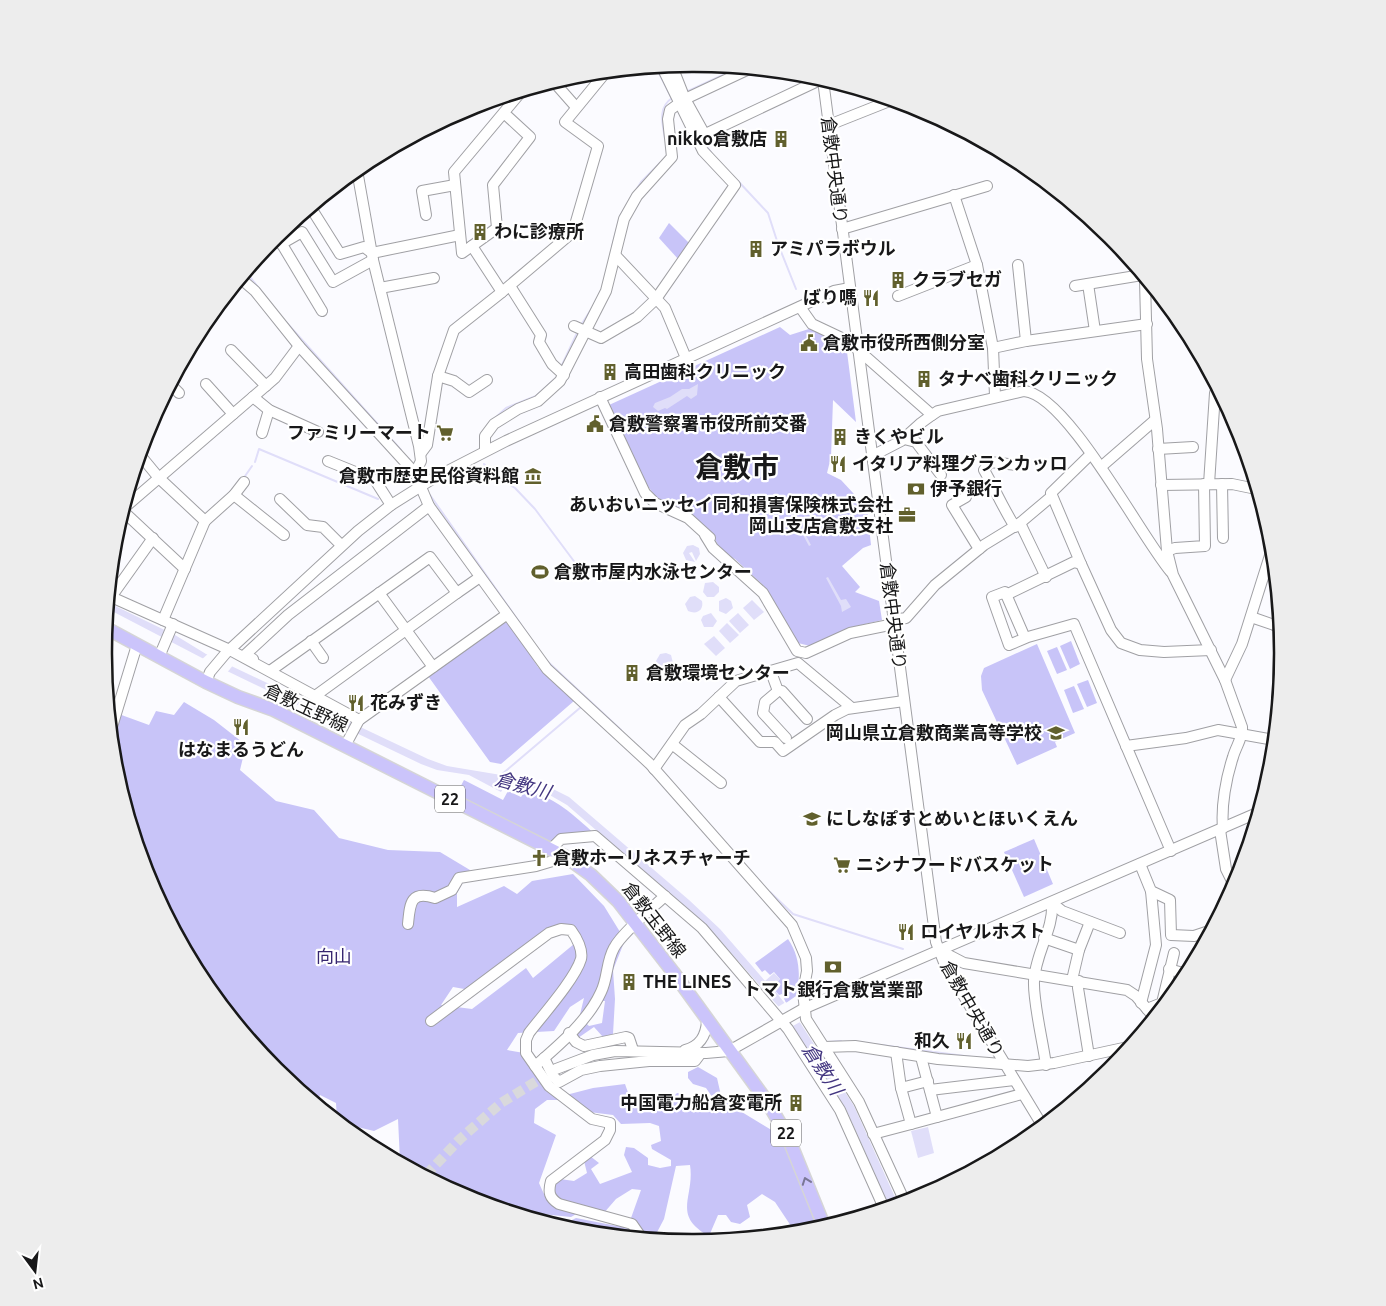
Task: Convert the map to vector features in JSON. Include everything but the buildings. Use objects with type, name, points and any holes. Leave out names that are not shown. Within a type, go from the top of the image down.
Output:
[{"type":"main road","name":"倉敷玉野線","points":[[113,632],[137,645],[161,652],[208,677],[238,697],[347,741],[566,857],[605,887],[636,924],[768,1103],[788,1137],[821,1219]]},
{"type":"street","points":[[574,326],[601,338],[637,316],[656,299],[735,185],[703,151],[701,136],[666,73]]},
{"type":"street","points":[[485,451],[485,436],[494,424],[518,409],[538,401],[564,375],[584,330],[606,291],[624,219],[637,196],[672,157],[668,119],[678,92],[674,73]]},
{"type":"street","points":[[678,92],[733,74]]},
{"type":"street","points":[[421,454],[427,445],[438,376],[454,330],[506,289],[572,232],[598,146],[565,122],[599,80]]},
{"type":"street","points":[[701,136],[810,85]]},
{"type":"street","points":[[560,88],[576,107]]},
{"type":"street","name":"倉敷中央通り","points":[[823,88],[933,925],[939,950],[1038,1120]]},
{"type":"street","points":[[504,113],[530,137],[493,185],[497,228],[462,252],[454,172],[514,101]]},
{"type":"street","points":[[829,125],[882,104]]},
{"type":"street","points":[[359,178],[374,254],[421,454],[420,464],[415,473]]},
{"type":"street","points":[[426,215],[422,191],[456,185]]},
{"type":"street","points":[[842,229],[987,186]]},
{"type":"street","points":[[954,196],[977,266],[993,348],[995,396]]},
{"type":"street","points":[[314,213],[340,254],[364,247],[374,254]]},
{"type":"street","points":[[290,236],[302,232],[333,282],[374,254],[460,235]]},
{"type":"street","points":[[282,244],[322,311]]},
{"type":"street","points":[[472,246],[541,335],[539,342],[552,364],[564,375]]},
{"type":"street","points":[[616,256],[664,308],[686,358]]},
{"type":"street","points":[[898,296],[977,266]]},
{"type":"street","points":[[1018,266],[1026,340]]},
{"type":"street","points":[[1075,286],[1134,276]]},
{"type":"street","points":[[383,288],[434,278]]},
{"type":"street","points":[[246,283],[255,291],[299,346],[415,473],[429,506],[466,548],[474,559],[480,577],[499,594],[506,615],[550,667],[654,763],[787,911],[806,958],[803,1008],[808,1023],[859,1102],[902,1194]]},
{"type":"street","points":[[1088,284],[1095,331]]},
{"type":"street","points":[[208,677],[228,652],[341,545],[391,505],[420,486],[485,451],[600,397],[834,291],[850,288]]},
{"type":"street","points":[[1145,290],[1147,359],[1155,420],[1167,551],[1173,575],[1208,651],[1225,680],[1242,734],[1233,756],[1223,809],[1222,829],[1226,869],[1229,875]]},
{"type":"street","points":[[800,307],[812,324],[840,336],[858,349],[935,413]]},
{"type":"street","points":[[993,348],[1026,340],[1147,324]]},
{"type":"street","points":[[132,502],[275,378],[299,346]]},
{"type":"street","points":[[231,350],[266,386]]},
{"type":"street","points":[[438,376],[454,381],[469,392],[487,380]]},
{"type":"street","points":[[206,384],[233,414]]},
{"type":"street","points":[[176,390],[179,393]]},
{"type":"street","points":[[872,456],[904,439],[920,423],[935,413],[995,396],[1024,391],[1036,393],[1048,401],[1090,455],[1102,466],[1161,561],[1173,575]]},
{"type":"street","points":[[254,397],[270,410],[318,432]]},
{"type":"street","points":[[600,397],[645,493],[655,503],[688,518],[718,545]]},
{"type":"street","points":[[1167,551],[1175,548],[1205,546],[1207,484],[1215,397]]},
{"type":"street","points":[[262,433],[270,410]]},
{"type":"street","points":[[1102,466],[1155,420]]},
{"type":"street","points":[[904,439],[916,442],[941,475]]},
{"type":"street","points":[[1158,449],[1193,447]]},
{"type":"street","points":[[654,763],[672,744],[685,725],[736,681],[798,663],[806,653],[850,633],[906,618],[928,590],[979,549],[1018,525],[1052,496],[1051,494],[1090,455]]},
{"type":"street","points":[[145,461],[159,478],[205,520]]},
{"type":"street","points":[[328,461],[375,480],[391,505]]},
{"type":"street","points":[[1017,464],[990,462],[984,470],[999,496],[1000,504],[1018,525],[1046,577]]},
{"type":"street","points":[[161,652],[185,568],[205,520],[234,495],[244,482]]},
{"type":"street","points":[[1222,484],[1223,538]]},
{"type":"street","points":[[1161,485],[1222,484],[1250,488]]},
{"type":"street","points":[[234,495],[284,535]]},
{"type":"street","points":[[1052,496],[1111,630],[1122,643],[1140,650],[1208,651]]},
{"type":"street","points":[[966,497],[952,505],[979,549]]},
{"type":"street","points":[[280,499],[307,525],[323,527],[341,545]]},
{"type":"street","points":[[251,662],[254,659],[245,654],[288,616],[429,506]]},
{"type":"street","points":[[130,515],[185,568]]},
{"type":"street","points":[[705,534],[712,548],[763,593],[793,646],[797,651],[806,653]]},
{"type":"street","points":[[116,588],[153,538]]},
{"type":"street","points":[[270,671],[430,557],[457,593]]},
{"type":"street","points":[[1006,595],[1074,562],[1081,564]]},
{"type":"street","points":[[1225,680],[1242,644],[1267,568]]},
{"type":"street","points":[[315,696],[480,577]]},
{"type":"street","points":[[1025,638],[1005,592],[992,598],[1009,645],[1025,638],[1074,624],[1171,851]]},
{"type":"street","points":[[379,593],[433,667]]},
{"type":"street","points":[[115,599],[270,671],[358,721]]},
{"type":"street","points":[[347,741],[358,721],[506,615]]},
{"type":"street","points":[[1250,617],[1272,624]]},
{"type":"street","points":[[311,642],[323,658]]},
{"type":"street","points":[[116,714],[137,645]]},
{"type":"street","points":[[798,663],[852,708]]},
{"type":"street","points":[[771,672],[778,691]]},
{"type":"street","points":[[778,691],[782,691],[807,719]]},
{"type":"street","points":[[778,691],[765,702],[763,713],[786,738]]},
{"type":"street","points":[[719,697],[760,742],[775,742],[783,751],[835,715],[852,708],[904,701]]},
{"type":"street","points":[[1126,746],[1186,738],[1218,730],[1267,739]]},
{"type":"street","points":[[672,744],[721,783]]},
{"type":"street","points":[[556,1069],[593,1055],[633,1050],[701,1053],[729,1051],[803,1008],[1052,903],[1250,816]]},
{"type":"street","points":[[551,849],[561,839],[594,836],[702,928],[786,1017],[840,1110],[881,1202]]},
{"type":"street","points":[[408,924],[410,904],[416,896],[425,895],[435,898],[452,890],[459,878],[536,866],[566,857]]},
{"type":"street","points":[[1140,864],[1152,891],[1156,945],[1147,1009]]},
{"type":"street","points":[[1152,891],[1170,900],[1171,935],[1194,936],[1201,934]]},
{"type":"street","points":[[535,1066],[569,1033],[601,993],[613,949],[620,939],[665,896]]},
{"type":"street","points":[[1052,903],[1062,911],[1120,933]]},
{"type":"street","points":[[1046,1062],[1034,978],[1053,912],[1052,903]]},
{"type":"street","points":[[1089,1054],[1077,983],[1079,950],[1090,922]]},
{"type":"street","points":[[431,1021],[550,933],[561,929],[572,930],[578,938],[581,958],[569,979],[526,1040],[526,1053],[549,1086],[592,1119],[610,1123],[610,1130],[605,1140],[551,1181],[548,1190],[552,1200],[578,1210],[632,1224],[637,1231]]},
{"type":"street","points":[[1044,938],[1079,950]]},
{"type":"street","points":[[939,950],[958,961],[994,972],[1127,990],[1147,1009]]},
{"type":"street","points":[[1165,991],[1174,953]]},
{"type":"street","points":[[1170,969],[1179,972]]},
{"type":"street","points":[[676,1052],[696,1046],[704,1036],[707,1021]]},
{"type":"street","points":[[569,1033],[576,1042],[584,1046],[626,1037],[629,1038],[633,1050]]},
{"type":"street","points":[[824,1047],[855,1046],[921,1057],[1005,1065],[1046,1062],[1116,1049]]},
{"type":"street","points":[[896,1052],[901,1088],[911,1124]]},
{"type":"street","points":[[544,1058],[553,1076],[559,1082],[580,1070],[592,1067],[649,1061],[694,1061],[701,1053]]},
{"type":"street","points":[[921,1057],[937,1117]]},
{"type":"street","points":[[901,1088],[1014,1080]]},
{"type":"street","points":[[874,1134],[1022,1094]]},
{"type":"green space","points":[[669,223],[690,244],[679,260],[659,238]]},
{"type":"green space","points":[[780,327],[790,335],[812,328],[846,344],[856,422],[833,400],[831,457],[827,473],[841,480],[867,508],[871,545],[863,548],[842,566],[860,587],[855,592],[879,601],[882,620],[849,628],[810,646],[794,642],[764,586],[735,559],[722,553],[713,535],[690,512],[657,498],[646,484],[609,405]]},
{"type":"green space","points":[[502,622],[509,623],[538,667],[574,701],[501,764],[490,762],[428,676]]},
{"type":"green space","points":[[1071,641],[1080,664],[1070,669],[1060,646]]},
{"type":"green space","points":[[1037,644],[1075,733],[1055,742],[1057,747],[1017,765],[982,690],[981,676],[984,668]]},
{"type":"green space","points":[[1057,647],[1067,670],[1057,674],[1047,651]]},
{"type":"green space","points":[[1088,680],[1097,703],[1087,707],[1077,684]]},
{"type":"green space","points":[[1074,686],[1084,709],[1073,713],[1064,690]]},
{"type":"green space","name":"向山","points":[[184,702],[214,720],[246,745],[240,770],[276,801],[314,810],[339,838],[388,850],[440,852],[470,870],[457,893],[457,907],[504,886],[517,894],[532,881],[573,874],[604,906],[625,940],[613,970],[615,999],[613,1034],[603,1037],[594,1027],[578,1038],[576,1031],[584,998],[570,1007],[554,1031],[518,1033],[507,1050],[524,1053],[542,1086],[566,1095],[593,1088],[625,1084],[630,1098],[648,1092],[671,1099],[677,1093],[682,1094],[684,1106],[709,1108],[714,1105],[715,1101],[706,1088],[693,1084],[688,1078],[688,1072],[698,1067],[717,1078],[722,1100],[791,1142],[817,1220],[790,1225],[775,1202],[762,1194],[747,1205],[750,1217],[740,1224],[731,1222],[726,1215],[718,1215],[710,1233],[705,1233],[691,1221],[688,1213],[690,1165],[676,1166],[664,1219],[657,1232],[617,1229],[572,1220],[576,1218],[617,1226],[631,1218],[641,1190],[632,1189],[616,1199],[603,1214],[563,1203],[552,1194],[554,1185],[560,1179],[574,1181],[587,1173],[584,1161],[590,1156],[599,1163],[591,1169],[600,1184],[632,1172],[624,1155],[626,1147],[634,1148],[648,1158],[648,1165],[660,1168],[671,1166],[671,1160],[652,1149],[651,1145],[661,1141],[659,1126],[650,1123],[621,1124],[613,1115],[589,1112],[574,1100],[547,1100],[535,1109],[534,1123],[556,1135],[539,1183],[552,1205],[563,1210],[578,1213],[571,1217],[544,1214],[506,1203],[436,1174],[403,1156],[400,1154],[398,1119],[374,1131],[358,1127],[340,1114],[337,1111],[336,1103],[320,1095],[319,1097],[310,1089],[257,1036],[232,1006],[210,976],[172,910],[143,840],[132,803],[117,729],[116,713],[149,725],[156,711],[174,715]],"holes":[[[544,933],[567,933],[573,938],[574,944],[533,978],[526,968],[472,1009],[441,1005],[453,987],[470,990]],[[597,1001],[605,1001],[602,1023],[589,1026],[586,1023]]]},
{"type":"green space","points":[[464,780],[503,800],[508,791],[521,797],[526,790],[547,798],[564,808],[596,835],[558,838],[549,843],[456,795]]},
{"type":"green space","points":[[1034,839],[1053,884],[1024,897],[1004,852]]},
{"type":"green space","points":[[788,939],[797,959],[799,981],[796,996],[786,1003],[782,994],[779,995],[772,987],[780,979],[774,972],[770,975],[765,970],[762,972],[755,963]]},
{"type":"water","points":[[698,384],[697,395],[691,399],[687,396],[667,409],[658,411],[653,407],[655,403],[670,397],[682,389],[689,389]]},
{"type":"water","points":[[785,496],[811,545],[809,546],[784,500],[777,504],[776,501]]},
{"type":"water","points":[[693,545],[699,548],[700,554],[696,561],[692,552],[689,553],[695,562],[686,560],[683,553],[687,546]]},
{"type":"water","points":[[828,577],[841,600],[846,599],[851,607],[842,612],[841,606],[826,578]]},
{"type":"water","points":[[713,582],[719,587],[719,592],[714,597],[707,597],[703,592],[705,583]]},
{"type":"water","points":[[695,596],[702,601],[702,607],[697,612],[688,611],[685,604],[690,597]]},
{"type":"water","points":[[726,598],[731,601],[733,608],[726,614],[719,611],[719,601]]},
{"type":"water","points":[[752,600],[764,612],[754,620],[743,608]]},
{"type":"water","name":"倉敷川","points":[[115,606],[175,635],[206,654],[428,759],[447,766],[537,781],[569,797],[720,929],[765,981],[774,973],[780,979],[772,987],[801,1024],[854,1106],[895,1197],[887,1200],[846,1109],[778,1006],[708,927],[567,805],[541,790],[520,785],[517,789],[506,784],[501,792],[469,775],[437,770],[421,764],[227,671],[114,612]]},
{"type":"water","points":[[711,613],[717,621],[713,627],[704,627],[701,620],[703,616]]},
{"type":"water","points":[[738,613],[749,625],[740,633],[729,621]]},
{"type":"water","points":[[727,623],[739,635],[730,643],[719,631]]},
{"type":"water","points":[[714,636],[725,648],[716,656],[704,644]]},
{"type":"water","points":[[666,653],[671,655],[673,663],[665,670],[660,668],[656,661],[660,654]]},
{"type":"water","points":[[928,1127],[934,1153],[918,1158],[911,1131]]},
{"type":"pier","points":[[210,652],[234,664],[226,674],[200,661]]},
{"type":"pier","points":[[786,1002],[800,1022],[791,1027],[776,1008]]},
{"type":"waterway","points":[[659,74],[672,99]]},
{"type":"waterway","points":[[686,92],[726,74]]},
{"type":"waterway","points":[[665,139],[662,117],[664,107],[672,98]]},
{"type":"waterway","points":[[705,144],[711,152]]},
{"type":"waterway","points":[[620,216],[641,182],[661,162]]},
{"type":"waterway","points":[[738,181],[768,213],[796,289]]},
{"type":"waterway","points":[[612,247],[619,220]]},
{"type":"waterway","points":[[251,278],[261,291]]},
{"type":"waterway","points":[[581,325],[592,308]]},
{"type":"waterway","points":[[286,322],[401,450]]},
{"type":"waterway","points":[[561,367],[577,333]]},
{"type":"waterway","points":[[494,419],[506,408],[536,396],[557,377]]},
{"type":"waterway","points":[[255,462],[259,449],[378,499]]},
{"type":"waterway","points":[[484,464],[494,475],[515,488],[535,509],[588,580]]},
{"type":"waterway","points":[[243,479],[252,466]]},
{"type":"waterway","points":[[430,495],[529,636]]},
{"type":"waterway","points":[[546,660],[621,730]]},
{"type":"waterway","name":"倉敷川","points":[[501,775],[581,707]]},
{"type":"waterway","points":[[770,892],[793,914],[903,949]]},
{"type":"waterway","name":"倉敷川","points":[[828,1042],[841,1041]]},
{"type":"waterway","points":[[858,1042],[972,1057]]},
{"type":"tunnel","points":[[430,1171],[460,1139],[501,1103],[550,1073]]},
{"type":"place","name":"nikko倉敷店","points":[[781,139]]},
{"type":"place","name":"わに診療所","points":[[480,232]]},
{"type":"place","name":"アミパラボウル","points":[[756,249]]},
{"type":"place","name":"クラブセガ","points":[[898,280]]},
{"type":"place","name":"ばり嗎","points":[[871,298]]},
{"type":"place","name":"倉敷市役所西側分室","points":[[809,343]]},
{"type":"place","name":"高田歯科クリニック","points":[[610,372]]},
{"type":"place","name":"タナベ歯科クリニック","points":[[924,379]]},
{"type":"place","name":"倉敷警察署市役所前交番","points":[[595,424]]},
{"type":"place","name":"ファミリーマート","points":[[445,433]]},
{"type":"place","name":"きくやビル","points":[[840,437]]},
{"type":"place","name":"イタリア料理グランカッロ","points":[[838,464]]},
{"type":"place","name":"倉敷市歴史民俗資料館","points":[[533,476]]},
{"type":"place","name":"伊予銀行","points":[[916,489]]},
{"type":"place","name":"あいおいニッセイ同和損害保険株式会社 岡山支店倉敷支社","points":[[907,515]]},
{"type":"place","name":"倉敷市屋内水泳センター","points":[[540,572]]},
{"type":"place","name":"倉敷環境センター","points":[[632,673]]},
{"type":"place","name":"花みずき","points":[[356,703]]},
{"type":"place","name":"はなまるうどん","points":[[241,727]]},
{"type":"place","name":"岡山県立倉敷商業高等学校","points":[[1056,733]]},
{"type":"place","name":"にしなぽすとめいとほいくえん","points":[[812,819]]},
{"type":"place","name":"倉敷ホーリネスチャーチ","points":[[539,858]]},
{"type":"place","name":"ニシナフードバスケット","points":[[842,865]]},
{"type":"place","name":"ロイヤルホスト","points":[[906,932]]},
{"type":"place","name":"トマト銀行倉敷営業部","points":[[833,967]]},
{"type":"place","name":"THE LINES","points":[[629,982]]},
{"type":"place","name":"和久","points":[[964,1041]]},
{"type":"place","name":"中国電力船倉変電所","points":[[796,1103]]},
{"type":"district","name":"倉敷市","points":[[737,467]]}]
